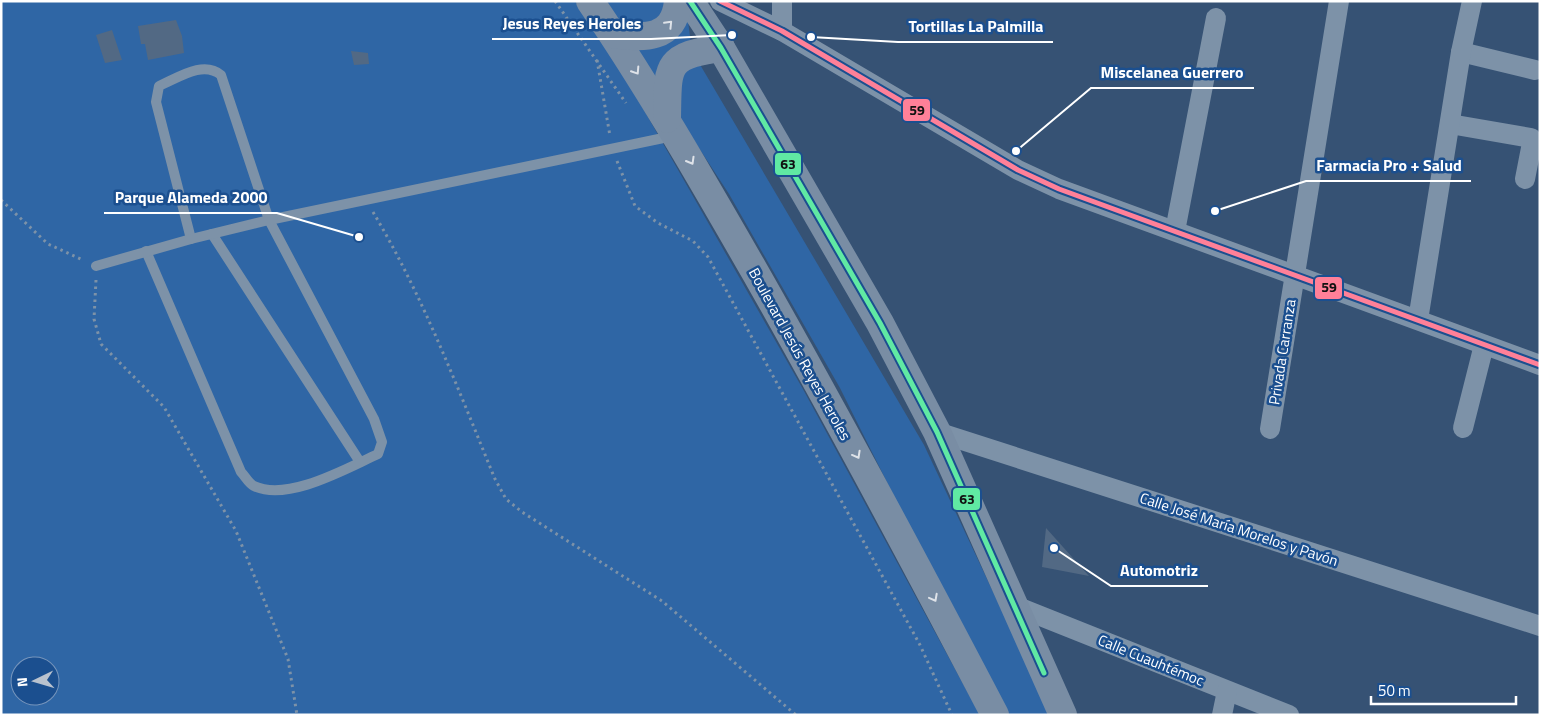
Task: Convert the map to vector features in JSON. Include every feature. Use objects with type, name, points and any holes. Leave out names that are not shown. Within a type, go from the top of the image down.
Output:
[{"type":"main road","name":"Boulevard Jesús Reyes Heroles","points":[[590,1],[672,127],[892,518],[994,715]]},
{"type":"main road","points":[[612,34],[640,38],[660,32],[672,22],[677,13],[678,1]]},
{"type":"main road","points":[[690,1],[721,48],[880,324],[937,432],[1063,715]]},
{"type":"main road","points":[[672,127],[668,81],[670,70],[675,62],[694,52],[721,48]]},
{"type":"street","points":[[720,1],[782,31],[1018,170],[1059,189],[1540,365]]},
{"type":"street","points":[[782,1],[782,31]]},
{"type":"street","name":"Privada Carranza","points":[[1270,429],[1293,276],[1339,1]]},
{"type":"street","points":[[1418,320],[1461,52],[1472,1]]},
{"type":"street","points":[[1175,231],[1216,18]]},
{"type":"street","points":[[1461,52],[1535,70]]},
{"type":"street","points":[[1450,124],[1531,138],[1532,143],[1525,179]]},
{"type":"street","points":[[1463,428],[1484,345]]},
{"type":"street","name":"Calle José María Morelos y Pavón","points":[[937,432],[1540,626]]},
{"type":"street","name":"Calle Cuauhtémoc","points":[[1014,604],[1289,715]]},
{"type":"street","points":[[1222,715],[1226,691]]},
{"type":"lane","points":[[146,251],[241,472],[253,486],[270,489],[290,489],[311,483],[378,454],[382,442],[374,419],[268,220],[221,75],[215,70],[200,69],[159,86],[156,92],[156,102],[190,239]]},
{"type":"lane","points":[[96,266],[190,239],[268,220],[613,148],[672,127]]},
{"type":"lane","points":[[212,234],[360,462]]},
{"type":"path","points":[[556,1],[630,108]]},
{"type":"path","points":[[597,60],[613,148],[623,180],[635,206],[658,223],[693,241],[708,257],[920,645],[952,715]]},
{"type":"path","points":[[1,200],[48,244],[96,266],[94,319],[101,344],[164,407],[236,531],[288,659],[297,715]]},
{"type":"path","points":[[366,200],[392,244],[428,318],[506,499],[522,512],[662,600],[796,715]]},
{"type":"shaded area","points":[[1,1],[575,1],[628,82],[804,391],[980,715],[1,715]]},
{"type":"shaded area","points":[[607,1],[677,1],[687,14],[692,51],[924,445],[1051,715],[1003,715],[840,388],[729,194],[636,52]]},
{"type":"building","points":[[176,20],[182,36],[184,53],[148,60],[145,44],[141,44],[138,26]]},
{"type":"building","points":[[112,30],[122,60],[105,63],[96,35]]},
{"type":"building","points":[[351,51],[368,53],[369,64],[354,65]]},
{"type":"building","points":[[1046,528],[1089,576],[1042,567]]},
{"type":"transit line","name":"63","points":[[690,1],[721,48],[880,323],[937,432],[1044,673]]},
{"type":"transit line","name":"59","points":[[720,1],[782,31],[1018,170],[1059,189],[1540,365]]},
{"type":"place","name":"Jesus Reyes Heroles","points":[[732,35]]},
{"type":"place","name":"Tortillas La Palmilla","points":[[811,37]]},
{"type":"place","name":"Miscelanea Guerrero","points":[[1016,151]]},
{"type":"place","name":"Farmacia Pro + Salud","points":[[1215,211]]},
{"type":"place","name":"Parque Alameda 2000","points":[[359,237]]},
{"type":"place","name":"Automotriz","points":[[1054,548]]}]
